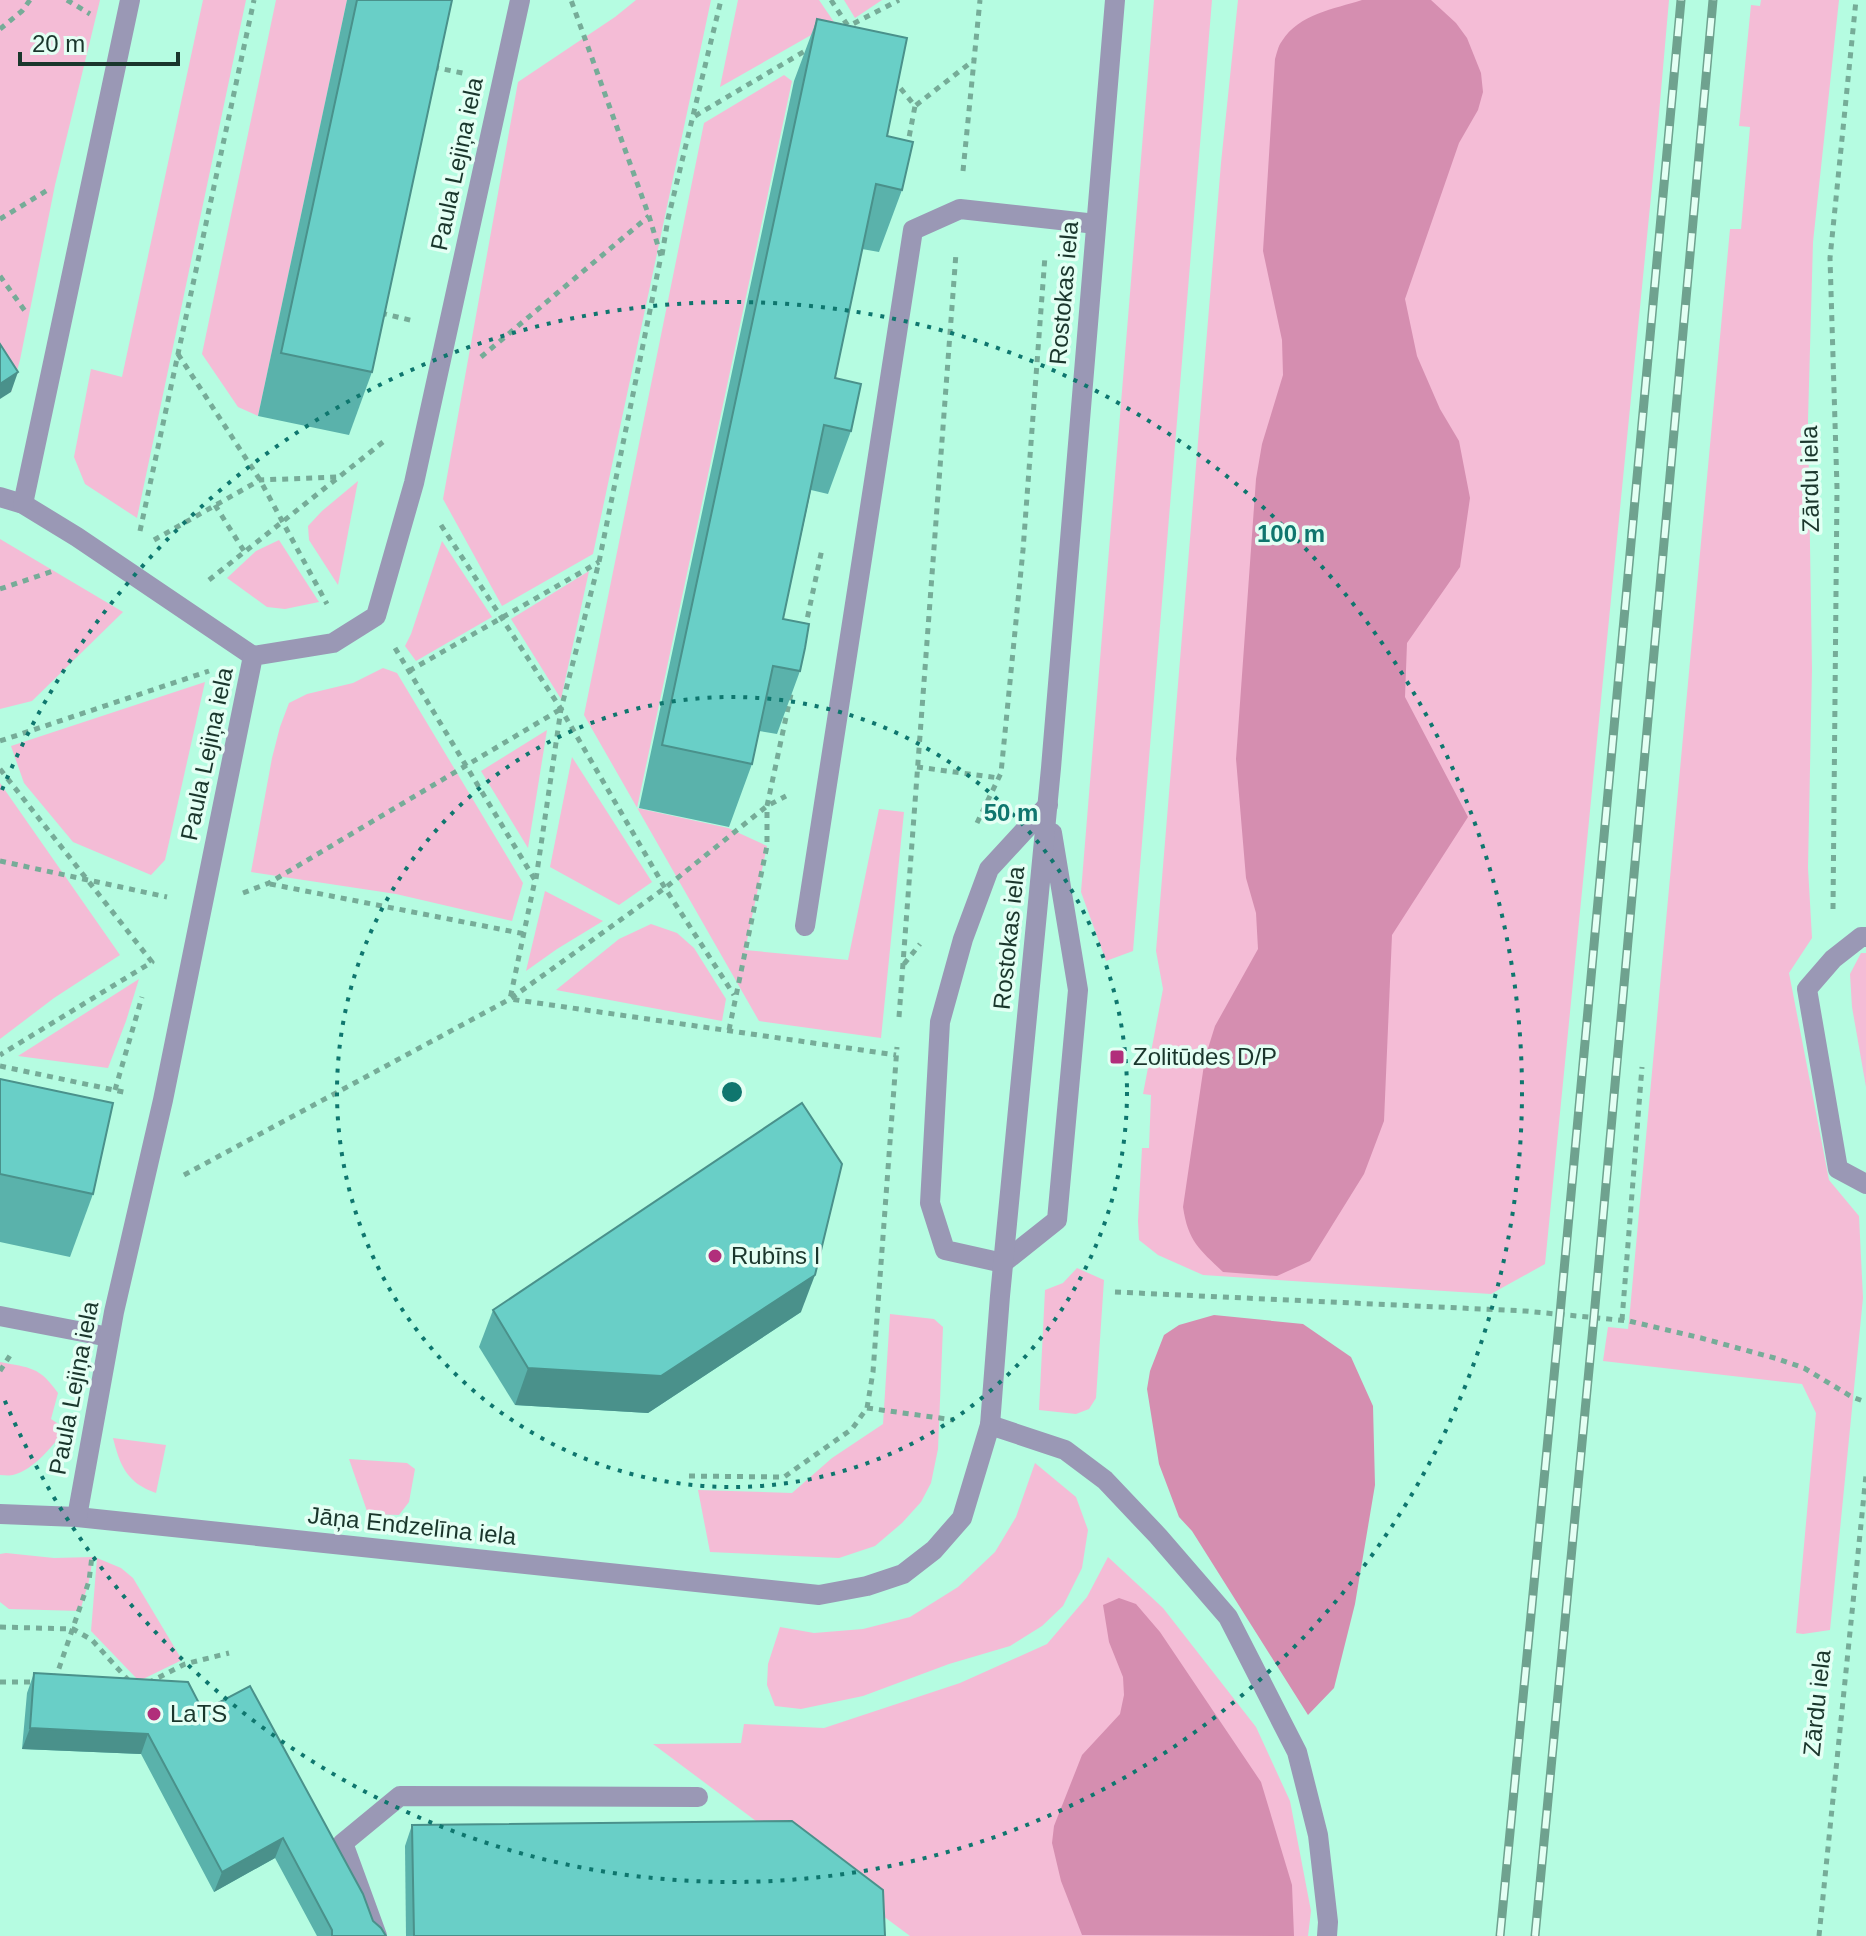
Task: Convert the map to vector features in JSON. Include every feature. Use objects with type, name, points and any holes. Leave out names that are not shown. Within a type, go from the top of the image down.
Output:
[{"type":"street","points":[[23,504],[130,0]]},
{"type":"street","name":"Paula Lejiņa iela","points":[[77,1517],[109,1337],[163,1100],[253,656],[333,643],[376,616],[414,483],[520,0]]},
{"type":"street","name":"Rostokas iela","points":[[819,1595],[867,1586],[903,1574],[934,1550],[962,1518],[990,1425],[1048,805],[1115,0]]},
{"type":"street","points":[[805,926],[913,230],[960,209],[1096,224]]},
{"type":"street","points":[[0,497],[23,504],[77,537],[253,656]]},
{"type":"street","points":[[1048,805],[1078,990],[1057,1220],[1003,1263],[945,1250],[930,1203],[940,1022],[963,939],[989,869],[1048,805]]},
{"type":"street","points":[[1864,937],[1833,959],[1807,989],[1838,1169],[1866,1184]]},
{"type":"street","points":[[0,1316],[109,1337]]},
{"type":"street","points":[[990,1425],[1065,1450],[1105,1480],[1228,1617],[1297,1752],[1318,1835],[1327,1936]]},
{"type":"street","name":"Jāņa Endzelīna iela","points":[[0,1514],[77,1517],[819,1595]]},
{"type":"street","points":[[377,1936],[343,1843],[400,1796],[698,1797]]},
{"type":"path","points":[[0,29],[30,0]]},
{"type":"path","points":[[140,531],[254,0]]},
{"type":"path","points":[[571,0],[661,256]]},
{"type":"path","points":[[510,999],[535,880],[561,709],[599,562],[668,219],[721,0]]},
{"type":"path","points":[[831,0],[858,37]]},
{"type":"path","points":[[835,34],[899,0]]},
{"type":"path","points":[[898,1027],[960,209],[980,0]]},
{"type":"path","name":"Zārdu iela","points":[[1833,959],[1837,488],[1830,258],[1856,0]]},
{"type":"path","points":[[693,117],[822,41]]},
{"type":"path","points":[[887,72],[915,106],[975,60]]},
{"type":"path","points":[[481,357],[649,216]]},
{"type":"path","points":[[973,833],[1001,773],[1023,550],[1048,219]]},
{"type":"path","points":[[178,354],[260,480],[329,609]]},
{"type":"path","points":[[205,585],[434,397]]},
{"type":"path","points":[[154,540],[260,480],[340,476]]},
{"type":"path","points":[[215,505],[244,551]]},
{"type":"path","points":[[439,522],[561,709],[665,888],[734,996]]},
{"type":"path","points":[[409,671],[599,562]]},
{"type":"path","points":[[0,589],[59,569]]},
{"type":"path","points":[[393,646],[535,880]]},
{"type":"path","points":[[0,741],[217,669],[205,660]]},
{"type":"path","points":[[0,861],[202,904],[237,895],[269,883],[561,709]]},
{"type":"path","points":[[917,767],[999,778]]},
{"type":"path","points":[[0,769],[152,962]]},
{"type":"path","points":[[177,1179],[510,999],[665,888],[767,806],[829,772]]},
{"type":"path","points":[[729,1030],[767,846],[767,806]]},
{"type":"path","points":[[269,883],[525,934]]},
{"type":"path","points":[[164,910],[167,896]]},
{"type":"path","points":[[902,966],[922,942]]},
{"type":"path","points":[[148,977],[155,949]]},
{"type":"path","points":[[0,1055],[152,962]]},
{"type":"path","points":[[115,1090],[144,991]]},
{"type":"path","points":[[510,999],[896,1055]]},
{"type":"path","points":[[689,1476],[784,1477],[852,1429],[867,1408],[873,1372],[897,1042]]},
{"type":"path","points":[[0,1066],[163,1100]]},
{"type":"path","points":[[1622,1320],[1642,1067]]},
{"type":"path","points":[[1115,1292],[1525,1311],[1622,1320],[1778,1359],[1804,1368],[1866,1402]]},
{"type":"path","points":[[867,1408],[990,1425]]},
{"type":"path","name":"Zārdu iela","points":[[1819,1936],[1866,1475]]},
{"type":"path","points":[[68,1684],[53,1683],[89,1581],[93,1557],[77,1517]]},
{"type":"path","points":[[0,1627],[73,1629],[92,1640],[136,1689]]},
{"type":"path","points":[[125,1689],[136,1689],[185,1664],[229,1653]]},
{"type":"path","points":[[0,1682],[40,1683]]},
{"type":"shaded area","points":[[0,0],[100,0],[55,185],[11,392],[0,375]]},
{"type":"shaded area","points":[[203,0],[246,0],[137,518],[85,484],[74,457],[91,369],[122,377]]},
{"type":"shaded area","points":[[276,0],[347,0],[258,416],[238,407],[202,354]]},
{"type":"shaded area","points":[[636,0],[711,0],[593,554],[502,606],[443,499],[518,82]]},
{"type":"shaded area","points":[[738,0],[819,0],[834,22],[720,87]]},
{"type":"shaded area","points":[[844,0],[882,0],[855,18]]},
{"type":"shaded area","points":[[1154,0],[1212,0],[1133,951],[1106,961],[1081,892]]},
{"type":"shaded area","points":[[1238,0],[1669,0],[1545,1264],[1491,1294],[1203,1275],[1158,1255],[1139,1240],[1142,1148],[1149,1148],[1151,1095],[1143,1094],[1163,989],[1156,951],[1221,163]]},
{"type":"shaded area","points":[[1362,0],[1431,0],[1467,38],[1481,73],[1483,92],[1478,110],[1459,143],[1405,299],[1417,356],[1440,409],[1459,441],[1470,498],[1460,567],[1407,643],[1405,697],[1468,817],[1392,935],[1384,1121],[1364,1174],[1310,1261],[1277,1276],[1223,1272],[1196,1244],[1183,1207],[1205,1058],[1215,1026],[1258,949],[1256,913],[1246,878],[1236,759],[1256,479],[1262,444],[1283,375],[1282,340],[1263,251],[1275,59],[1281,43],[1298,24]]},
{"type":"shaded area","points":[[1761,0],[1839,0],[1813,242],[1808,420],[1812,669],[1808,868],[1812,938],[1789,973],[1829,1180],[1859,1216],[1863,1298],[1830,1630],[1803,1634],[1796,1633],[1816,1413],[1802,1384],[1603,1361],[1608,1327],[1628,1329],[1629,1321],[1730,229],[1741,229],[1750,127],[1739,126],[1751,5],[1760,6]]},
{"type":"shaded area","points":[[784,75],[792,81],[637,808],[584,715],[704,123]]},
{"type":"shaded area","points":[[358,481],[338,585],[309,540],[308,526]]},
{"type":"shaded area","points":[[0,539],[123,612],[32,701],[0,709]]},
{"type":"shaded area","points":[[279,540],[319,602],[285,609],[267,607],[227,578],[256,551]]},
{"type":"shaded area","points":[[442,541],[492,617],[416,661],[405,646]]},
{"type":"shaded area","points":[[589,571],[561,699],[511,619]]},
{"type":"shaded area","points":[[383,668],[397,673],[523,883],[512,921],[396,894],[251,872],[272,758],[289,703],[307,694],[353,683]]},
{"type":"shaded area","points":[[205,682],[165,860],[151,875],[73,842],[24,783],[11,746]]},
{"type":"shaded area","points":[[547,730],[528,848],[481,771]]},
{"type":"shaded area","points":[[572,757],[652,882],[619,905],[550,867]]},
{"type":"shaded area","points":[[0,783],[120,955],[54,998],[0,1039]]},
{"type":"shaded area","points":[[637,808],[728,828],[767,846],[745,950],[848,960],[879,809],[904,812],[881,1038],[759,1021]]},
{"type":"shaded area","points":[[545,891],[603,921],[526,971]]},
{"type":"shaded area","points":[[651,924],[677,933],[694,948],[726,999],[722,1021],[556,990],[619,939]]},
{"type":"shaded area","points":[[1861,953],[1866,953],[1866,1087],[1852,1007],[1850,974]]},
{"type":"shaded area","points":[[139,979],[108,1068],[18,1056]]},
{"type":"shaded area","points":[[1077,1268],[1104,1280],[1096,1398],[1089,1409],[1076,1414],[1039,1410],[1045,1290],[1063,1283]]},
{"type":"shaded area","points":[[890,1314],[934,1319],[943,1327],[938,1449],[931,1483],[921,1502],[875,1546],[839,1558],[710,1552],[698,1490],[792,1493],[832,1458],[883,1424]]},
{"type":"shaded area","points":[[1214,1315],[1303,1324],[1351,1357],[1373,1406],[1375,1485],[1355,1604],[1334,1688],[1308,1715],[1192,1531],[1179,1517],[1159,1464],[1147,1389],[1150,1371],[1164,1335],[1179,1325]]},
{"type":"shaded area","points":[[0,1362],[27,1367],[45,1378],[58,1393],[51,1419],[66,1429],[36,1462],[11,1475],[0,1475]]},
{"type":"shaded area","points":[[113,1438],[166,1445],[156,1493],[131,1479]]},
{"type":"shaded area","points":[[349,1459],[407,1463],[415,1469],[409,1502],[399,1515],[368,1514]]},
{"type":"shaded area","points":[[1035,1463],[1076,1497],[1088,1530],[1082,1568],[1063,1606],[1042,1626],[1010,1646],[949,1664],[863,1696],[801,1709],[775,1706],[767,1685],[768,1664],[780,1627],[814,1633],[863,1629],[910,1617],[958,1587],[995,1552],[1016,1517]]},
{"type":"shaded area","points":[[0,1554],[54,1558],[93,1557],[80,1611],[9,1609],[0,1602]]},
{"type":"shaded area","points":[[1108,1557],[1163,1608],[1256,1727],[1290,1801],[1311,1911],[1308,1936],[910,1936],[653,1744],[741,1743],[744,1724],[824,1728],[960,1683],[1047,1644],[1087,1597]]},
{"type":"shaded area","points":[[97,1558],[121,1568],[133,1578],[182,1660],[139,1681],[91,1631]]},
{"type":"shaded area","points":[[1119,1598],[1136,1604],[1160,1632],[1261,1782],[1292,1885],[1294,1936],[1082,1935],[1061,1881],[1052,1843],[1054,1826],[1082,1755],[1120,1714],[1124,1695],[1123,1677],[1109,1642],[1103,1605]]},
{"type":"building","points":[[357,0],[452,0],[372,372],[281,353]]},
{"type":"building","points":[[817,19],[907,38],[887,136],[913,142],[902,190],[876,184],[835,378],[861,384],[851,431],[824,425],[783,619],[809,624],[805,648],[800,671],[773,666],[752,764],[662,745]]},
{"type":"building","points":[[0,344],[18,372],[0,384]]},
{"type":"building","points":[[0,1079],[113,1103],[93,1194],[0,1174]]},
{"type":"building","name":"Rubīns I","points":[[802,1103],[842,1164],[815,1275],[661,1376],[528,1368],[493,1310]]},
{"type":"building","points":[[34,1673],[188,1682],[203,1711],[250,1686],[363,1894],[373,1921],[386,1936],[332,1936],[332,1930],[283,1838],[222,1872],[148,1734],[30,1728]]},
{"type":"building","points":[[792,1821],[883,1890],[885,1936],[414,1936],[412,1825]]},
{"type":"railway","points":[[1500,1936],[1681,0]]},
{"type":"railway","points":[[1535,1936],[1713,0]]},
{"type":"place","name":"Zolitūdes D/P","points":[[1117,1057]]},
{"type":"place","name":"Rubīns I","points":[[715,1256]]},
{"type":"place","name":"LaTS","points":[[154,1714]]}]
